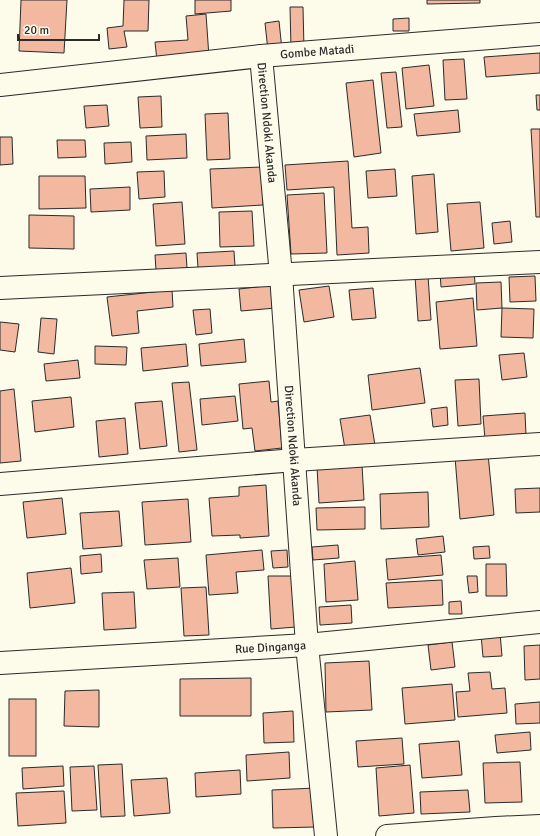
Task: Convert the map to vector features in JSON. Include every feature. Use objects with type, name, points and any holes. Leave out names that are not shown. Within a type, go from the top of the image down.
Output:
[{"type":"street","name":"Gombe Matadi","points":[[0,85],[261,56],[540,34]]},
{"type":"street","name":"Direction Ndoki Akanda","points":[[261,56],[281,276],[307,644],[326,836]]},
{"type":"street","points":[[0,288],[281,276],[540,262]]},
{"type":"street","points":[[0,484],[295,460],[540,444]]},
{"type":"street","name":"Rue Dinganga","points":[[0,663],[307,644],[540,622]]},
{"type":"street","points":[[387,836],[540,826]]},
{"type":"building","points":[[21,0],[67,0],[64,53],[19,51]]},
{"type":"building","points":[[124,0],[149,0],[148,31],[124,31],[127,47],[109,49],[107,28],[123,26]]},
{"type":"building","points":[[195,0],[231,0],[231,11],[195,14]]},
{"type":"building","points":[[427,0],[480,0],[480,3],[427,4]]},
{"type":"building","points":[[290,7],[303,7],[304,49],[291,49]]},
{"type":"building","points":[[206,14],[209,57],[157,61],[155,42],[188,40],[186,16]]},
{"type":"building","points":[[409,18],[409,31],[393,31],[393,19]]},
{"type":"building","points":[[279,21],[282,50],[268,51],[265,23]]},
{"type":"building","points":[[540,53],[540,73],[486,77],[484,57]]},
{"type":"building","points":[[464,59],[467,99],[445,100],[443,60]]},
{"type":"building","points":[[429,65],[434,106],[406,109],[402,68]]},
{"type":"building","points":[[396,72],[402,127],[387,128],[381,73]]},
{"type":"building","points":[[373,80],[381,153],[354,157],[346,83]]},
{"type":"building","points":[[536,95],[540,95],[540,110],[537,110]]},
{"type":"building","points":[[161,96],[162,127],[140,128],[138,97]]},
{"type":"building","points":[[107,105],[109,126],[86,128],[84,106]]},
{"type":"building","points":[[458,110],[460,132],[417,136],[414,114]]},
{"type":"building","points":[[228,113],[230,159],[207,160],[205,114]]},
{"type":"building","points":[[531,129],[540,129],[540,217],[536,217]]},
{"type":"building","points":[[186,134],[187,158],[147,160],[146,136]]},
{"type":"building","points":[[0,137],[12,137],[13,164],[0,165]]},
{"type":"building","points":[[57,140],[85,140],[86,157],[58,158]]},
{"type":"building","points":[[131,142],[132,162],[105,164],[104,143]]},
{"type":"building","points":[[348,161],[352,228],[368,227],[369,253],[337,255],[334,187],[287,190],[285,165]]},
{"type":"building","points":[[262,167],[263,205],[212,208],[210,169]]},
{"type":"building","points":[[395,169],[397,196],[368,198],[366,171]]},
{"type":"building","points":[[164,171],[165,197],[139,199],[137,172]]},
{"type":"building","points":[[434,174],[438,232],[416,234],[412,176]]},
{"type":"building","points":[[39,176],[85,176],[86,208],[39,209]]},
{"type":"building","points":[[130,187],[130,210],[91,212],[90,189]]},
{"type":"building","points":[[324,193],[327,253],[291,254],[287,195]]},
{"type":"building","points":[[182,202],[185,244],[156,246],[153,204]]},
{"type":"building","points":[[480,202],[484,248],[451,251],[447,204]]},
{"type":"building","points":[[252,211],[254,246],[220,247],[219,212]]},
{"type":"building","points":[[29,215],[74,216],[74,249],[29,248]]},
{"type":"building","points":[[510,221],[512,242],[494,244],[492,223]]},
{"type":"building","points":[[234,251],[235,266],[198,268],[197,253]]},
{"type":"building","points":[[186,253],[187,268],[156,270],[155,255]]},
{"type":"building","points":[[474,269],[475,284],[441,287],[440,272]]},
{"type":"building","points":[[415,276],[428,276],[431,320],[418,321]]},
{"type":"building","points":[[535,276],[536,301],[510,302],[509,277]]},
{"type":"building","points":[[501,282],[502,308],[477,310],[476,283]]},
{"type":"building","points":[[274,285],[276,308],[241,311],[239,289]]},
{"type":"building","points":[[329,286],[334,317],[304,322],[299,290]]},
{"type":"building","points":[[373,288],[376,318],[352,320],[349,290]]},
{"type":"building","points":[[172,290],[173,307],[137,311],[139,333],[112,336],[107,297]]},
{"type":"building","points":[[473,298],[477,346],[440,349],[436,302]]},
{"type":"building","points":[[502,308],[534,309],[533,338],[501,337]]},
{"type":"building","points":[[210,309],[212,333],[196,335],[193,310]]},
{"type":"building","points":[[41,318],[57,319],[54,354],[38,352]]},
{"type":"building","points":[[0,322],[19,324],[15,352],[0,350]]},
{"type":"building","points":[[244,339],[246,362],[201,366],[199,344]]},
{"type":"building","points":[[186,344],[188,366],[143,371],[141,348]]},
{"type":"building","points":[[95,346],[127,347],[126,365],[95,364]]},
{"type":"building","points":[[524,353],[527,377],[502,380],[499,355]]},
{"type":"building","points":[[78,360],[80,378],[46,381],[44,364]]},
{"type":"building","points":[[420,368],[425,403],[372,410],[368,375]]},
{"type":"building","points":[[479,379],[481,424],[458,426],[455,380]]},
{"type":"building","points":[[269,381],[271,402],[278,401],[282,448],[255,451],[252,428],[243,429],[239,384]]},
{"type":"building","points":[[189,382],[197,450],[179,452],[172,383]]},
{"type":"building","points":[[14,389],[21,461],[0,463],[0,391]]},
{"type":"building","points":[[235,396],[238,421],[202,425],[200,399]]},
{"type":"building","points":[[71,397],[74,427],[35,432],[32,401]]},
{"type":"building","points":[[162,401],[167,446],[140,449],[135,403]]},
{"type":"building","points":[[447,407],[448,425],[433,427],[431,409]]},
{"type":"building","points":[[525,413],[526,435],[485,439],[483,416]]},
{"type":"building","points":[[370,415],[375,445],[345,449],[340,419]]},
{"type":"building","points":[[125,418],[128,454],[99,457],[96,421]]},
{"type":"building","points":[[488,454],[494,515],[460,519],[455,457]]},
{"type":"building","points":[[362,465],[364,500],[319,503],[317,467]]},
{"type":"building","points":[[266,485],[269,536],[240,538],[240,535],[212,536],[209,498],[239,496],[239,487]]},
{"type":"building","points":[[540,488],[540,512],[516,513],[515,489]]},
{"type":"building","points":[[428,492],[429,527],[381,529],[380,494]]},
{"type":"building","points":[[62,498],[66,534],[27,538],[23,502]]},
{"type":"building","points":[[188,499],[191,542],[145,545],[142,502]]},
{"type":"building","points":[[365,507],[365,529],[317,530],[316,508]]},
{"type":"building","points":[[119,511],[122,546],[83,549],[80,513]]},
{"type":"building","points":[[443,536],[445,552],[418,555],[416,539]]},
{"type":"building","points":[[338,545],[339,558],[313,560],[312,547]]},
{"type":"building","points":[[489,546],[490,558],[474,559],[473,547]]},
{"type":"building","points":[[262,550],[264,570],[236,572],[238,593],[209,595],[206,555]]},
{"type":"building","points":[[287,550],[288,567],[273,568],[271,551]]},
{"type":"building","points":[[101,554],[102,572],[81,574],[80,556]]},
{"type":"building","points":[[441,555],[443,575],[388,580],[386,559]]},
{"type":"building","points":[[178,558],[180,587],[147,589],[144,560]]},
{"type":"building","points":[[355,561],[358,600],[326,602],[324,564]]},
{"type":"building","points":[[486,564],[506,564],[507,596],[486,596]]},
{"type":"building","points":[[71,568],[75,603],[30,608],[27,573]]},
{"type":"building","points":[[268,576],[294,576],[296,627],[271,629]]},
{"type":"building","points":[[467,576],[477,576],[478,592],[469,593]]},
{"type":"building","points":[[442,580],[443,605],[388,608],[386,583]]},
{"type":"building","points":[[206,587],[209,635],[184,636],[181,588]]},
{"type":"building","points":[[134,592],[136,628],[104,630],[102,593]]},
{"type":"building","points":[[461,601],[462,614],[449,614],[449,602]]},
{"type":"building","points":[[351,605],[352,623],[320,625],[319,607]]},
{"type":"building","points":[[500,633],[502,656],[483,657],[481,635]]},
{"type":"building","points":[[452,642],[455,667],[431,670],[428,645]]},
{"type":"building","points":[[540,645],[540,679],[525,680],[524,646]]},
{"type":"building","points":[[369,661],[372,710],[326,712],[325,663]]},
{"type":"building","points":[[490,672],[492,689],[505,688],[507,713],[458,717],[456,692],[470,691],[468,673]]},
{"type":"building","points":[[251,678],[251,716],[180,716],[180,679]]},
{"type":"building","points":[[452,684],[455,720],[405,724],[402,688]]},
{"type":"building","points":[[99,690],[99,727],[64,726],[65,691]]},
{"type":"building","points":[[9,699],[36,699],[36,756],[9,756]]},
{"type":"building","points":[[540,702],[540,723],[516,724],[515,704]]},
{"type":"building","points":[[293,711],[294,742],[264,743],[263,713]]},
{"type":"building","points":[[530,732],[531,750],[497,753],[495,735]]},
{"type":"building","points":[[402,738],[404,764],[358,767],[356,741]]},
{"type":"building","points":[[459,741],[462,775],[422,778],[419,744]]},
{"type":"building","points":[[289,752],[290,778],[247,781],[246,755]]},
{"type":"building","points":[[520,762],[522,802],[485,803],[483,763]]},
{"type":"building","points":[[122,764],[125,816],[101,817],[98,765]]},
{"type":"building","points":[[410,765],[414,813],[379,816],[376,768]]},
{"type":"building","points":[[63,766],[64,786],[23,789],[22,768]]},
{"type":"building","points":[[94,766],[97,810],[72,811],[70,767]]},
{"type":"building","points":[[240,770],[241,794],[196,797],[195,773]]},
{"type":"building","points":[[167,778],[170,813],[134,816],[131,780]]},
{"type":"building","points":[[315,788],[316,827],[273,828],[272,790]]},
{"type":"building","points":[[468,790],[470,812],[421,814],[420,792]]},
{"type":"building","points":[[64,791],[66,823],[18,826],[16,793]]}]
